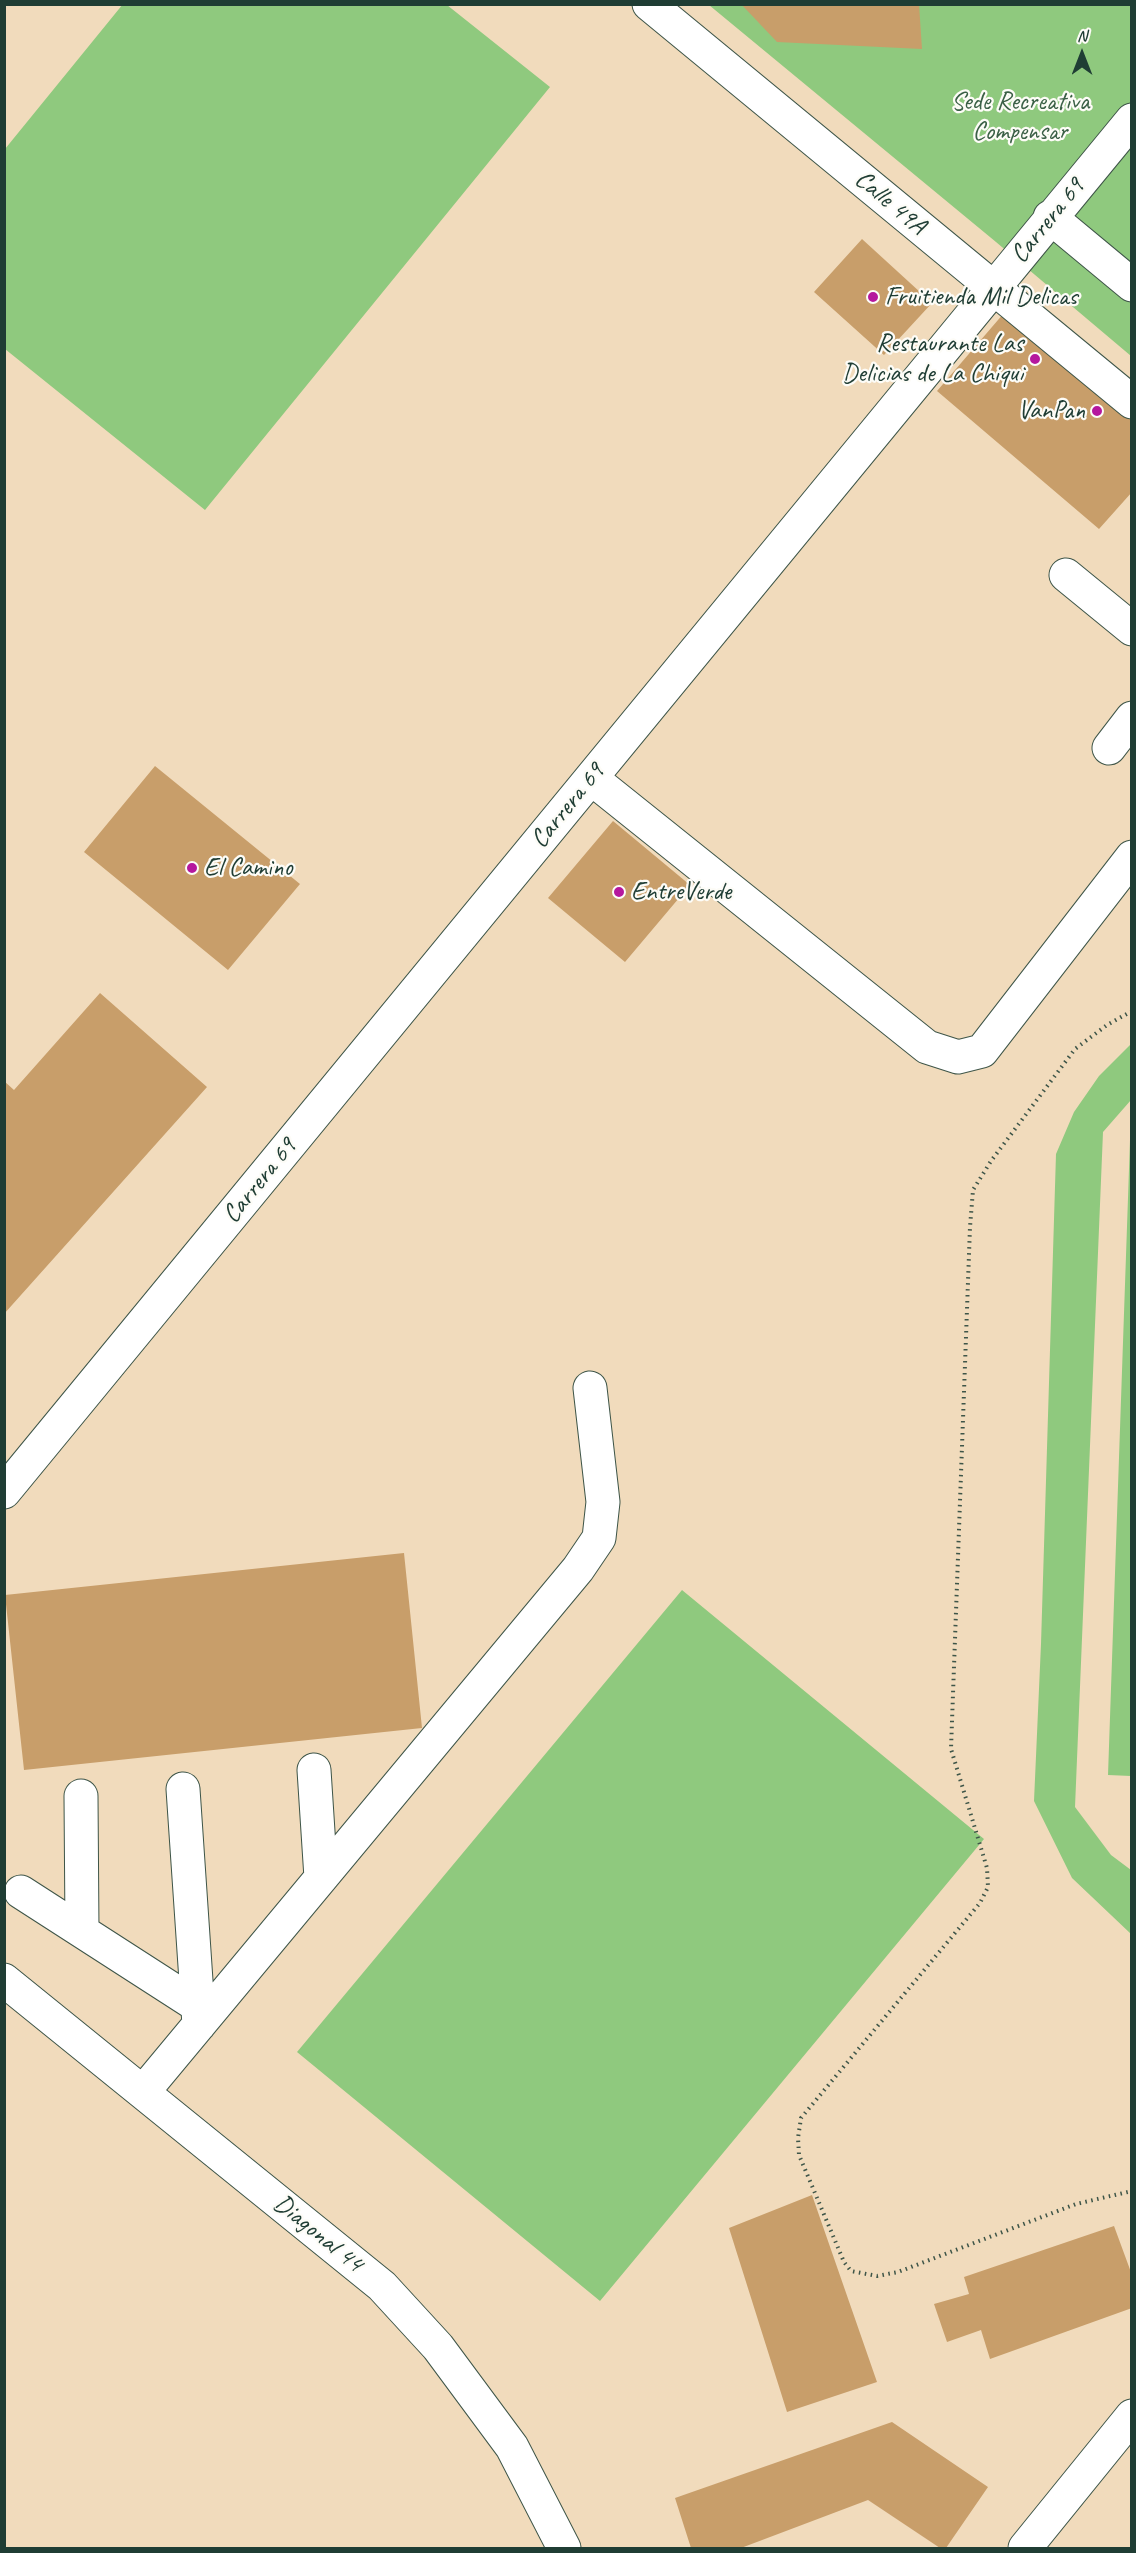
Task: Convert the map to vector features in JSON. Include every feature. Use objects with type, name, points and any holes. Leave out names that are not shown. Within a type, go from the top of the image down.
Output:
[{"type":"street","name":"Calle 49A","points":[[649,4],[1131,402]]},
{"type":"street","name":"Carrera 69","points":[[4,1492],[1131,120]]},
{"type":"street","points":[[1050,217],[1131,285]]},
{"type":"street","points":[[1066,575],[1131,629]]},
{"type":"street","points":[[1109,748],[1131,718]]},
{"type":"street","points":[[591,778],[927,1047],[958,1057],[982,1051],[1131,857]]},
{"type":"street","points":[[143,2092],[198,2015],[321,1878],[578,1569],[599,1538],[603,1502],[590,1388]]},
{"type":"street","points":[[314,1770],[321,1878]]},
{"type":"street","points":[[183,1789],[198,2015]]},
{"type":"street","points":[[81,1796],[82,1931]]},
{"type":"street","points":[[21,1892],[82,1931],[198,2015]]},
{"type":"street","name":"Diagonal 44","points":[[4,1980],[390,2295],[438,2347],[512,2447],[564,2548]]},
{"type":"street","points":[[1025,2548],[1131,2416]]},
{"type":"path","points":[[1131,1011],[1107,1025],[1075,1049],[991,1161],[974,1190],[970,1227],[951,1749],[987,1868],[988,1887],[980,1903],[801,2118],[798,2138],[799,2155],[844,2262],[851,2271],[877,2276],[898,2272],[1076,2204],[1131,2191]]},
{"type":"green space","points":[[123,4],[447,5],[550,87],[205,510],[5,349],[5,149]]},
{"type":"green space","name":"Sede Recreativa Compensar","points":[[709,5],[1131,5],[1131,356],[996,242]]},
{"type":"green space","points":[[1131,1044],[1131,1100],[1103,1132],[1075,1807],[1111,1855],[1131,1870],[1131,1934],[1072,1878],[1034,1801],[1056,1154],[1074,1112],[1099,1076]]},
{"type":"green space","points":[[1130,1140],[1132,1140],[1131,1776],[1108,1775]]},
{"type":"green space","points":[[682,1590],[984,1839],[600,2301],[297,2052]]},
{"type":"building","points":[[741,4],[919,4],[922,49],[777,42]]},
{"type":"building","name":"Fruitienda Mil Delicas","points":[[862,239],[932,303],[884,355],[814,292]]},
{"type":"building","points":[[1004,313],[1132,421],[1132,492],[1099,529],[937,391]]},
{"type":"building","name":"El Camino","points":[[155,766],[300,884],[228,970],[84,852]]},
{"type":"building","name":"EntreVerde","points":[[613,821],[690,885],[625,962],[548,898]]},
{"type":"building","points":[[100,993],[207,1087],[4,1314],[4,1081],[14,1090]]},
{"type":"building","points":[[404,1553],[422,1728],[24,1770],[5,1595]]},
{"type":"building","points":[[812,2195],[877,2382],[787,2412],[729,2228]]},
{"type":"building","points":[[1114,2226],[1132,2275],[1132,2308],[990,2359],[981,2330],[947,2342],[934,2304],[969,2294],[964,2277]]},
{"type":"building","points":[[892,2422],[988,2487],[946,2548],[940,2548],[868,2500],[741,2548],[691,2548],[675,2498]]},
{"type":"place","name":"Fruitienda Mil Delicas","points":[[873,297]]},
{"type":"place","name":"Restaurante Las Delicias de La Chiqui","points":[[1035,359]]},
{"type":"place","name":"VanPan","points":[[1097,411]]},
{"type":"place","name":"El Camino","points":[[192,868]]},
{"type":"place","name":"EntreVerde","points":[[619,892]]}]
